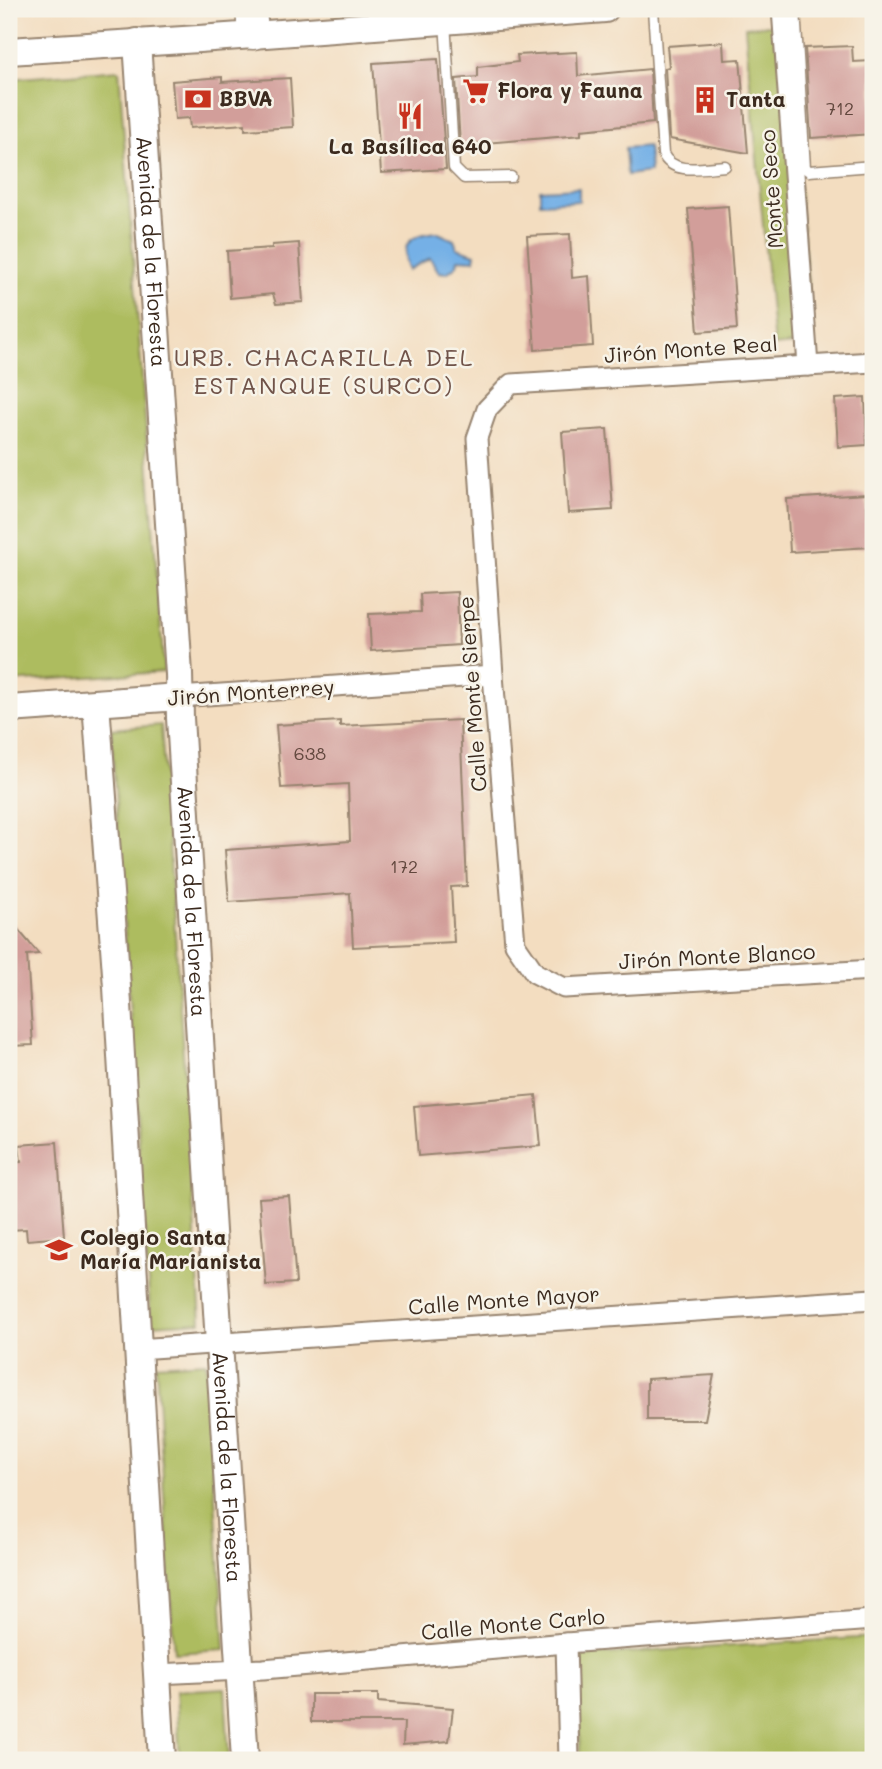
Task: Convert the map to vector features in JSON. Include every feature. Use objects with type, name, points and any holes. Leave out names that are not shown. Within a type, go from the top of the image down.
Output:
[{"type":"street","points":[[9,51],[137,43],[252,22],[444,20],[605,9]]},
{"type":"street","name":"Monte Seco","points":[[782,9],[808,366]]},
{"type":"street","name":"Avenida de la Floresta","points":[[137,43],[179,674],[245,1760]]},
{"type":"street","name":"Jirón Monte Real","points":[[511,384],[873,362]]},
{"type":"street","name":"Calle Monte Sierpe","points":[[511,384],[487,409],[477,439],[515,944],[535,973],[564,989]]},
{"type":"street","name":"Jirón Monterrey","points":[[9,709],[493,675]]},
{"type":"street","points":[[96,703],[117,987],[162,1760]]},
{"type":"street","name":"Jirón Monte Blanco","points":[[564,989],[873,970]]},
{"type":"street","name":"Calle Monte Mayor","points":[[137,1349],[873,1299]]},
{"type":"street","name":"Calle Monte Carlo","points":[[157,1674],[873,1620]]},
{"type":"street","points":[[566,1643],[569,1760]]},
{"type":"lane","points":[[653,9],[663,154],[667,162],[674,167],[724,166]]},
{"type":"lane","points":[[795,9],[805,168],[809,171],[873,166]]},
{"type":"lane","points":[[444,20],[454,169],[464,178],[511,177]]},
{"type":"green space","points":[[784,24],[813,342],[774,346],[745,27]]},
{"type":"green space","points":[[119,70],[164,672],[9,682],[9,79]]},
{"type":"green space","points":[[161,725],[201,1322],[151,1325],[111,729]]},
{"type":"green space","points":[[206,1362],[225,1650],[174,1653],[156,1365]]},
{"type":"green space","points":[[873,1637],[873,1760],[580,1760],[578,1656]]},
{"type":"green space","points":[[225,1688],[229,1760],[180,1760],[176,1691]]},
{"type":"water","points":[[648,146],[650,172],[627,175],[625,148]]},
{"type":"water","points":[[579,188],[579,201],[540,203],[540,190]]},
{"type":"water","points":[[436,232],[454,240],[457,248],[475,254],[474,260],[458,259],[457,265],[447,273],[439,272],[430,258],[408,270],[405,253],[409,242],[420,235]]},
{"type":"building","name":"Tanta","points":[[723,42],[724,60],[740,59],[748,153],[669,137],[665,68],[669,67],[667,46]]},
{"type":"building","points":[[852,46],[853,62],[872,61],[873,134],[811,138],[805,48]]},
{"type":"building","points":[[577,52],[578,76],[650,69],[653,123],[581,130],[581,135],[460,145],[456,79],[478,77],[478,67],[518,62],[517,55]]},
{"type":"building","name":"La Basílica 640","points":[[438,59],[446,169],[381,173],[373,63]]},
{"type":"building","points":[[222,77],[222,82],[290,78],[293,127],[245,130],[245,124],[190,128],[189,118],[175,119],[172,81]]},
{"type":"building","points":[[728,206],[737,329],[698,332],[688,209]]},
{"type":"building","points":[[570,234],[572,278],[589,276],[593,346],[535,350],[527,236]]},
{"type":"building","points":[[299,243],[303,302],[276,304],[273,294],[230,298],[227,251]]},
{"type":"building","points":[[865,397],[867,445],[838,447],[835,399]]},
{"type":"building","points":[[607,429],[613,510],[568,513],[562,432]]},
{"type":"building","points":[[866,494],[870,547],[790,552],[787,499]]},
{"type":"building","points":[[457,592],[459,645],[371,651],[369,614],[421,612],[420,594]]},
{"type":"building","points":[[460,720],[467,886],[451,887],[454,942],[353,947],[350,893],[229,902],[225,850],[350,841],[348,784],[281,788],[276,725],[340,721],[340,726]]},
{"type":"building","points":[[9,919],[39,954],[27,955],[33,1045],[9,1046]]},
{"type":"building","points":[[536,1095],[541,1146],[418,1156],[414,1106]]},
{"type":"building","points":[[57,1142],[64,1237],[27,1240],[26,1229],[9,1230],[9,1163],[21,1162],[19,1145]]},
{"type":"building","points":[[289,1196],[296,1283],[266,1285],[259,1198]]},
{"type":"building","points":[[714,1375],[705,1420],[647,1420],[647,1379]]},
{"type":"building","points":[[311,1694],[378,1694],[378,1702],[453,1708],[449,1741],[403,1745],[404,1722],[311,1722]]},
{"type":"place","name":"Flora y Fauna","points":[[476,91]]},
{"type":"place","name":"BBVA","points":[[198,99]]},
{"type":"place","name":"Tanta","points":[[705,100]]},
{"type":"place","name":"La Basílica 640","points":[[410,116]]},
{"type":"place","name":"Colegio Santa María Marianista","points":[[59,1250]]},
{"type":"district","name":"URB. CHACARILLA DEL ESTANQUE (SURCO)","points":[[324,372]]}]
